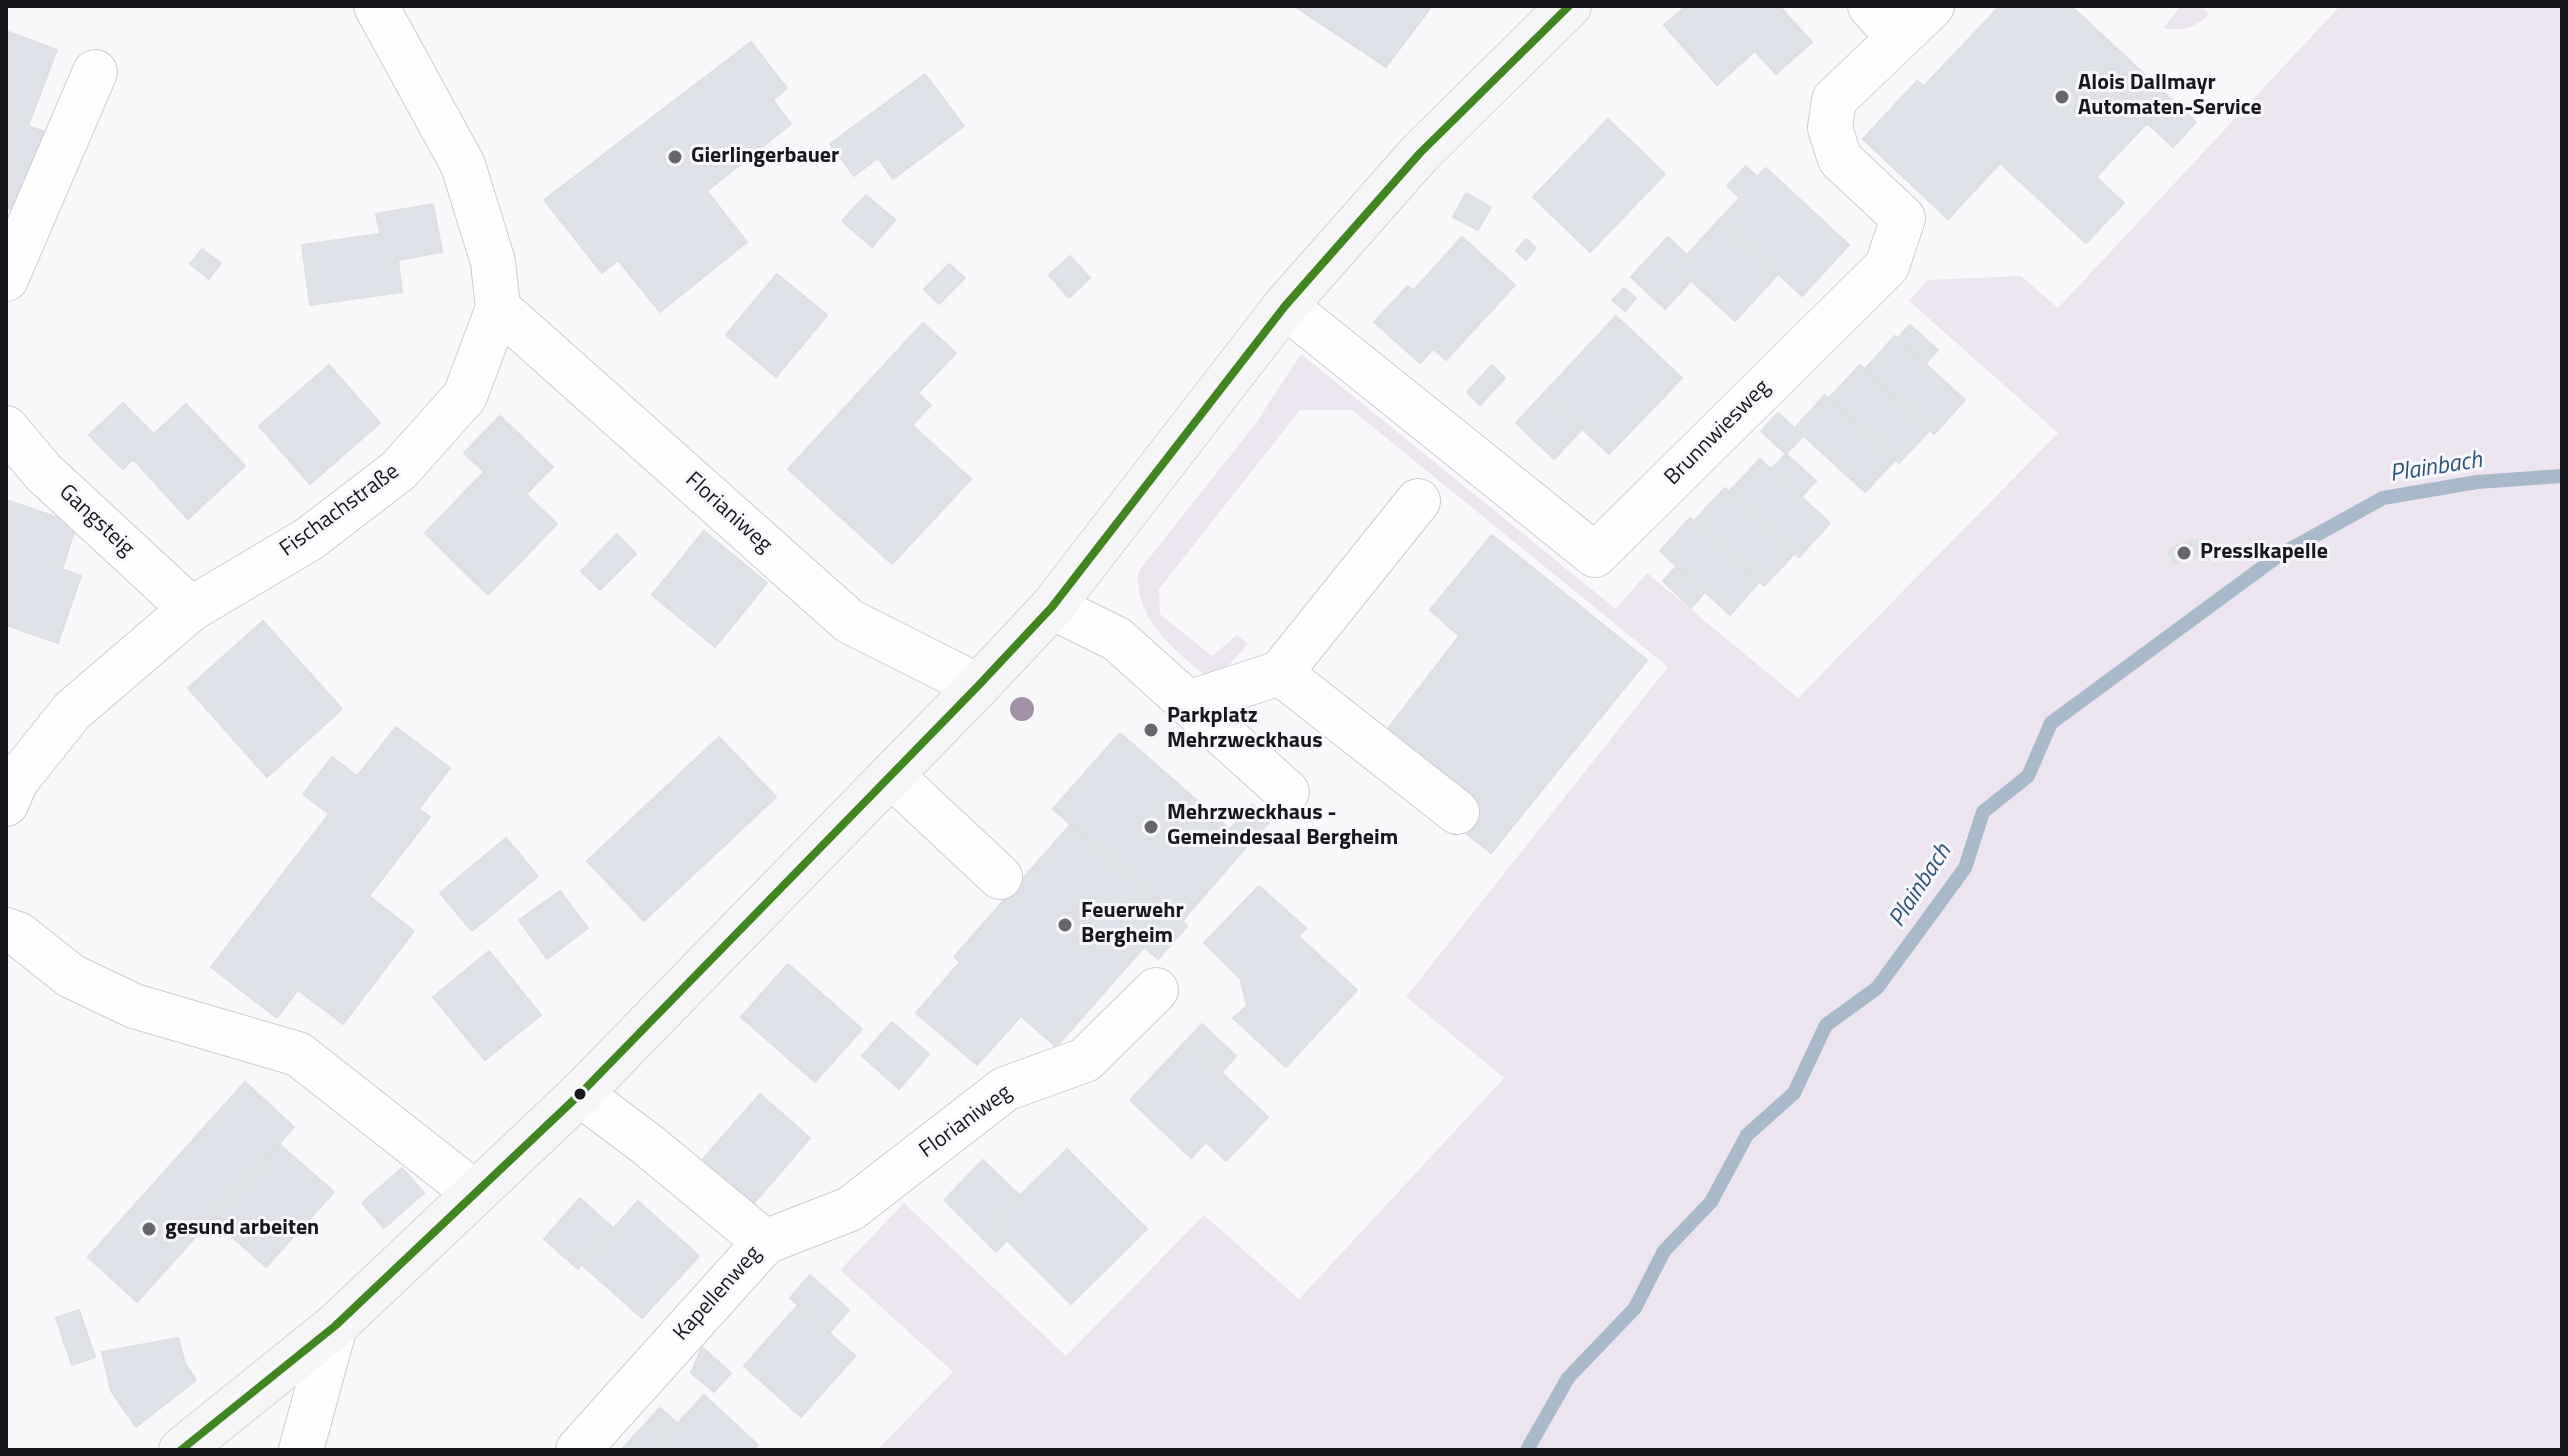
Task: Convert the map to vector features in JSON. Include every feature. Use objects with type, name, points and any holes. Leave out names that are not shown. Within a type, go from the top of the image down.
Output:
[{"type":"main road","points":[[181,1450],[335,1326],[580,1094],[892,776],[1052,607],[1285,306],[1420,153],[1569,6]]},
{"type":"street","name":"Fischachstraße","points":[[6,804],[16,781],[72,711],[191,609],[309,539],[399,470],[465,396],[498,308],[493,262],[463,165],[376,6]]},
{"type":"street","name":"Brunnwiesweg","points":[[1285,306],[1595,555],[1887,266],[1903,218],[1840,159],[1830,128],[1834,100],[1884,22],[1932,6]]},
{"type":"street","points":[[6,279],[95,72]]},
{"type":"street","name":"Florianiweg","points":[[498,308],[849,621],[978,686]]},
{"type":"street","name":"Gangsteig","points":[[6,428],[43,472],[191,609]]},
{"type":"street","points":[[1188,703],[1280,673],[1418,501]]},
{"type":"street","points":[[1052,607],[1117,639],[1287,792]]},
{"type":"street","points":[[1280,673],[1457,812]]},
{"type":"street","points":[[892,776],[1000,877]]},
{"type":"street","points":[[6,930],[18,934],[71,976],[134,1006],[298,1054],[475,1193]]},
{"type":"street","name":"Florianiweg","points":[[765,1242],[850,1209],[1005,1089],[1085,1060],[1156,990]]},
{"type":"street","name":"Kapellenweg","points":[[578,1450],[765,1242],[648,1145],[580,1094]]},
{"type":"street","points":[[301,1450],[335,1326]]},
{"type":"shaded area","points":[[2181,6],[2201,6],[2209,14],[2188,28],[2163,28]]},
{"type":"shaded area","points":[[2340,6],[2562,6],[2562,1450],[877,1450],[953,1372],[840,1270],[904,1203],[1066,1356],[1204,1215],[1299,1299],[1504,1078],[1406,997],[1668,667],[1352,410],[1300,410],[1159,589],[1160,614],[1212,656],[1237,635],[1248,644],[1221,674],[1205,676],[1168,643],[1149,619],[1139,590],[1138,572],[1256,423],[1301,354],[1616,609],[1647,573],[1798,698],[2058,433],[1909,301],[1928,280],[2021,276],[2058,308]]},
{"type":"building","points":[[1294,6],[1432,6],[1386,67]]},
{"type":"building","points":[[1686,6],[1779,6],[1812,42],[1776,74],[1755,51],[1717,85],[1664,25]]},
{"type":"building","points":[[2000,6],[2071,6],[2196,122],[2173,147],[2147,123],[2096,177],[2124,203],[2086,243],[2000,163],[1948,219],[1863,139],[1917,81],[1924,86]]},
{"type":"building","points":[[6,31],[57,50],[28,126],[53,135],[24,214],[6,207]]},
{"type":"building","name":"Gierlingerbauer","points":[[751,42],[787,88],[773,100],[791,124],[707,191],[747,242],[660,312],[618,260],[602,273],[544,200]]},
{"type":"building","points":[[925,74],[964,126],[893,179],[878,158],[854,176],[830,144]]},
{"type":"building","points":[[1608,119],[1665,174],[1590,252],[1533,197]]},
{"type":"building","points":[[1746,166],[1757,177],[1766,168],[1849,245],[1802,296],[1719,220],[1740,198],[1727,186]]},
{"type":"building","points":[[1466,193],[1491,207],[1478,230],[1453,217]]},
{"type":"building","points":[[866,195],[895,220],[872,247],[842,221]]},
{"type":"building","points":[[433,204],[442,252],[398,260],[402,292],[310,305],[302,245],[380,234],[376,214]]},
{"type":"building","points":[[1719,220],[1778,274],[1735,321],[1676,267]]},
{"type":"building","points":[[1462,237],[1515,285],[1446,360],[1433,349],[1420,363],[1374,322],[1408,286],[1413,291]]},
{"type":"building","points":[[1668,237],[1687,255],[1676,267],[1691,281],[1665,309],[1631,277]]},
{"type":"building","points":[[1526,239],[1536,248],[1526,260],[1516,251]]},
{"type":"building","points":[[202,249],[221,263],[209,279],[190,264]]},
{"type":"building","points":[[1070,256],[1090,278],[1069,298],[1049,275]]},
{"type":"building","points":[[949,264],[965,278],[939,304],[924,289]]},
{"type":"building","points":[[777,274],[827,315],[776,377],[726,335]]},
{"type":"building","points":[[1624,288],[1636,298],[1625,311],[1612,300]]},
{"type":"building","points":[[1616,316],[1682,378],[1609,454],[1544,393]]},
{"type":"building","points":[[923,323],[956,353],[918,393],[931,405],[912,425],[971,479],[892,564],[788,469]]},
{"type":"building","points":[[1910,325],[1938,350],[1925,364],[1897,339]]},
{"type":"building","points":[[1895,336],[1965,400],[1934,434],[1864,370]]},
{"type":"building","points":[[329,365],[380,423],[310,484],[259,426]]},
{"type":"building","points":[[1492,365],[1505,378],[1480,405],[1467,392]]},
{"type":"building","points":[[1860,365],[1930,430],[1899,463],[1829,398]]},
{"type":"building","points":[[1544,393],[1582,429],[1554,459],[1516,423]]},
{"type":"building","points":[[1825,395],[1895,460],[1865,492],[1795,428]]},
{"type":"building","points":[[123,403],[154,434],[186,404],[245,466],[188,519],[133,459],[123,469],[89,435]]},
{"type":"building","points":[[1778,413],[1803,436],[1786,454],[1761,431]]},
{"type":"building","points":[[500,416],[553,467],[526,494],[557,524],[488,595],[425,533],[484,472],[464,453]]},
{"type":"building","points":[[1786,454],[1816,481],[1801,497],[1771,469]]},
{"type":"building","points":[[1760,459],[1830,523],[1799,557],[1729,492]]},
{"type":"building","points":[[1725,488],[1795,553],[1764,586],[1694,521]]},
{"type":"building","points":[[6,500],[77,524],[62,569],[81,576],[58,643],[6,625]]},
{"type":"building","points":[[1690,518],[1760,581],[1730,615],[1660,551]]},
{"type":"building","points":[[704,531],[767,583],[715,647],[652,595]]},
{"type":"building","points":[[617,534],[636,554],[600,590],[581,571]]},
{"type":"building","points":[[1492,535],[1647,660],[1491,853],[1460,829],[1386,731],[1459,636],[1430,610]]},
{"type":"building","name":"Presslkapelle","points":[[2191,540],[2198,541],[2201,549],[2198,555],[2174,565],[2168,550]]},
{"type":"building","points":[[1677,566],[1705,592],[1691,608],[1663,581]]},
{"type":"building","points":[[263,621],[342,709],[267,777],[188,688]]},
{"type":"building","points":[[396,727],[450,768],[419,809],[430,817],[369,896],[414,931],[343,1024],[298,990],[277,1018],[211,967],[329,814],[303,794],[332,757],[357,776]]},
{"type":"building","name":"Mehrzweckhaus - Gemeindesaal Bergheim","points":[[1120,733],[1248,845],[1182,921],[1053,809]]},
{"type":"building","points":[[719,737],[776,797],[644,921],[587,861]]},
{"type":"building","points":[[1252,804],[1271,820],[1248,845],[1230,829]]},
{"type":"building","points":[[1071,824],[1187,926],[1158,959],[1144,947],[1056,1047],[1021,1016],[977,1065],[916,1013],[960,962],[954,957]]},
{"type":"building","points":[[506,838],[538,876],[472,931],[440,893]]},
{"type":"building","points":[[1259,886],[1306,928],[1298,936],[1357,990],[1286,1067],[1233,1018],[1247,1006],[1240,978],[1204,943]]},
{"type":"building","points":[[560,891],[588,928],[547,959],[519,920]]},
{"type":"building","points":[[489,951],[541,1015],[485,1060],[433,997]]},
{"type":"building","points":[[788,964],[862,1029],[815,1082],[741,1017]]},
{"type":"building","points":[[892,1022],[929,1054],[899,1089],[862,1056]]},
{"type":"building","points":[[1202,1024],[1236,1056],[1221,1073],[1187,1040]]},
{"type":"building","points":[[1187,1040],[1268,1117],[1226,1161],[1206,1142],[1191,1158],[1130,1100]]},
{"type":"building","points":[[245,1082],[294,1127],[137,1302],[88,1257]]},
{"type":"building","points":[[760,1094],[810,1138],[753,1204],[703,1159]]},
{"type":"building","points":[[279,1144],[334,1192],[266,1267],[212,1219]]},
{"type":"building","points":[[1067,1149],[1147,1229],[1071,1304],[991,1224]]},
{"type":"building","points":[[983,1160],[1020,1196],[991,1224],[1007,1240],[996,1252],[944,1200]]},
{"type":"building","points":[[402,1168],[424,1193],[384,1228],[362,1203]]},
{"type":"building","points":[[580,1198],[613,1228],[578,1269],[544,1239]]},
{"type":"building","points":[[638,1201],[699,1256],[642,1318],[581,1264]]},
{"type":"building","points":[[810,1275],[849,1310],[829,1333],[790,1298]]},
{"type":"building","points":[[798,1305],[855,1356],[801,1417],[744,1366]]},
{"type":"building","points":[[79,1310],[95,1357],[72,1365],[56,1318]]},
{"type":"building","points":[[178,1338],[185,1363],[196,1380],[136,1427],[111,1391],[102,1352]]},
{"type":"building","points":[[702,1347],[731,1373],[714,1392],[691,1373]]},
{"type":"building","points":[[704,1395],[758,1445],[753,1450],[653,1450]]},
{"type":"building","points":[[660,1408],[677,1423],[653,1450],[621,1450]]},
{"type":"waterway","name":"Plainbach","points":[[1527,1450],[1568,1378],[1635,1308],[1664,1251],[1711,1202],[1747,1135],[1794,1093],[1826,1025],[1877,988],[1965,868],[1983,812],[2028,776],[2051,723],[2278,556],[2383,498],[2477,482],[2562,476]]},
{"type":"transit line","points":[[181,1450],[335,1326],[580,1094],[978,686],[1052,607],[1285,306],[1420,153],[1569,6]]},
{"type":"place","name":"Alois Dallmayr Automaten-Service","points":[[2062,97]]},
{"type":"place","name":"Gierlingerbauer","points":[[675,157]]},
{"type":"place","name":"Presslkapelle","points":[[2184,553]]},
{"type":"place","name":"Parkplatz Mehrzweckhaus","points":[[1151,730]]},
{"type":"place","name":"Mehrzweckhaus - Gemeindesaal Bergheim","points":[[1151,827]]},
{"type":"place","name":"Feuerwehr Bergheim","points":[[1065,925]]},
{"type":"place","name":"gesund arbeiten","points":[[149,1229]]}]
